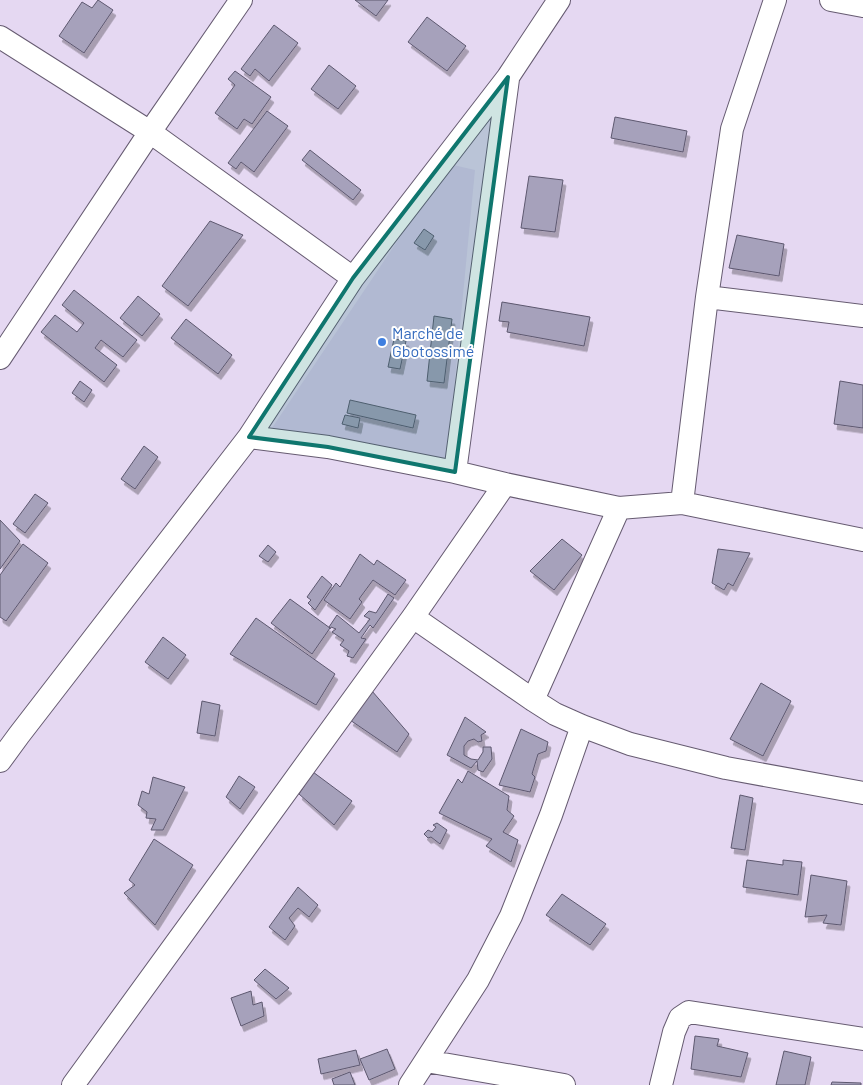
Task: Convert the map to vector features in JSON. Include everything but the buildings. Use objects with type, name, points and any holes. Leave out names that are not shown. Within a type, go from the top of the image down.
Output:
[{"type":"street","points":[[0,358],[150,132],[241,0]]},
{"type":"street","points":[[0,761],[10,732],[249,437],[352,278],[508,77],[559,0]]},
{"type":"street","points":[[682,503],[707,297],[732,129],[775,0]]},
{"type":"street","points":[[831,0],[863,6]]},
{"type":"street","points":[[0,36],[150,132],[352,278]]},
{"type":"street","points":[[455,472],[508,77]]},
{"type":"street","points":[[707,297],[863,316]]},
{"type":"street","points":[[249,437],[328,447],[455,472],[619,508],[682,503],[863,540]]},
{"type":"street","points":[[73,1085],[413,617],[505,484]]},
{"type":"street","points":[[533,700],[619,508]]},
{"type":"street","points":[[413,617],[533,700],[555,714],[582,726],[630,744],[726,768],[863,793]]},
{"type":"street","points":[[410,1085],[478,980],[511,916],[551,814],[582,726]]},
{"type":"street","points":[[661,1085],[674,1032],[680,1018],[689,1012],[863,1039]]},
{"type":"street","points":[[426,1061],[564,1085]]},
{"type":"highlighted area","points":[[508,77],[455,472],[328,447],[249,437],[353,278]]},
{"type":"shaded area","name":"Marché de Gbotossimé","points":[[449,164],[475,170],[447,462],[272,428]]},
{"type":"place","name":"Marché de Gbotossimé","points":[[382,342]]}]
